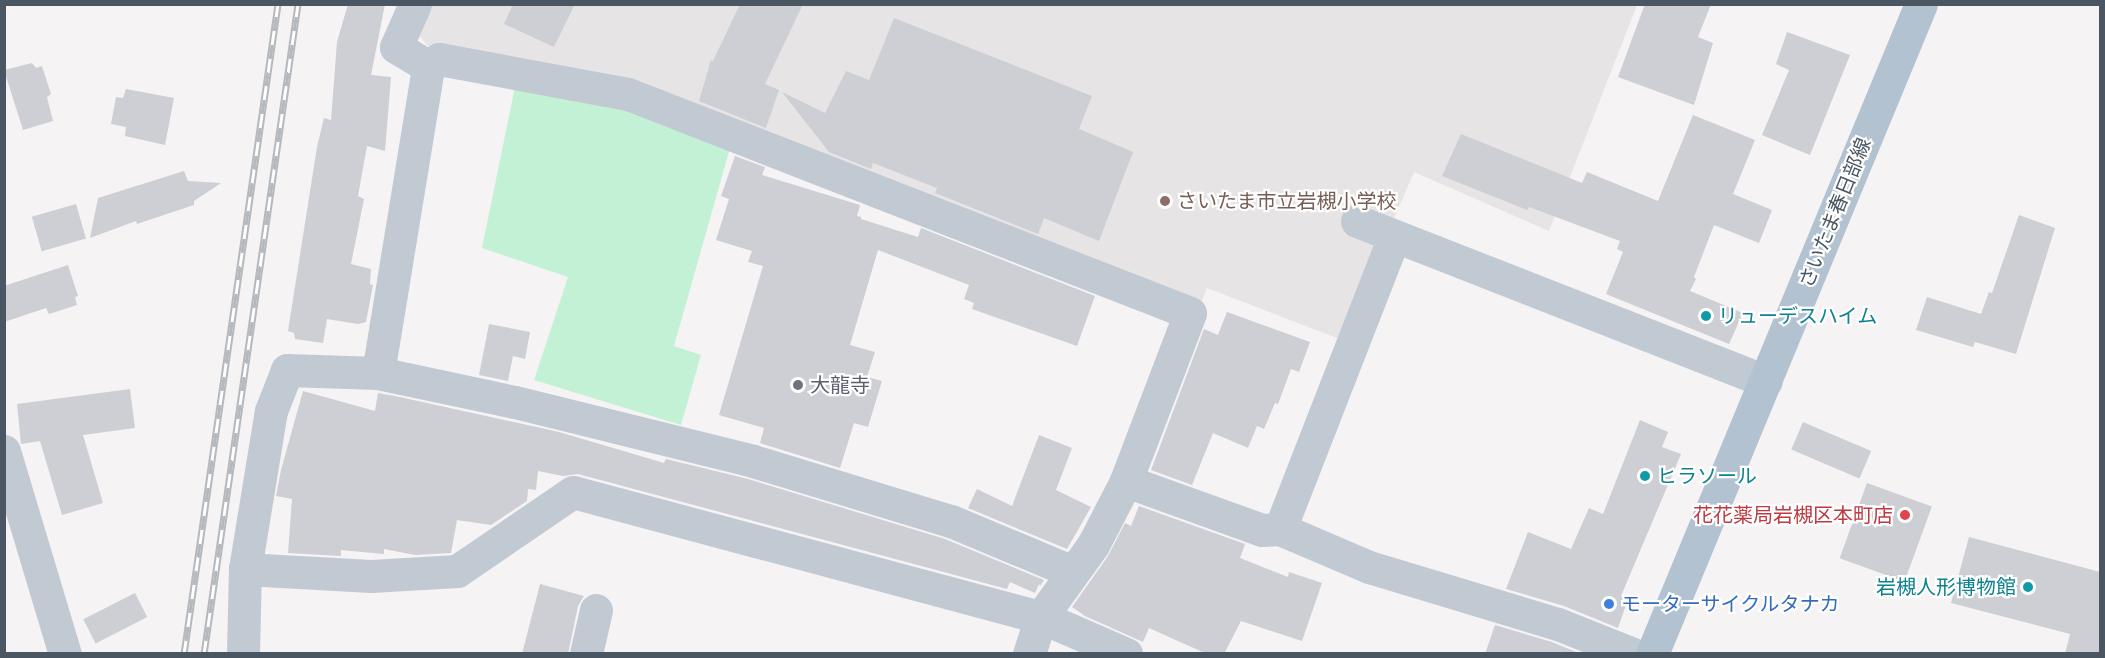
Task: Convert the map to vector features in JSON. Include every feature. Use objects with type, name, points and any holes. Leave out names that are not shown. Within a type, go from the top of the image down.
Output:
[{"type":"main road","name":"さいたま春日部線","points":[[1653,654],[1921,4]]},
{"type":"street","points":[[415,4],[396,47],[428,66]]},
{"type":"street","points":[[378,373],[428,66],[439,59],[628,94],[1191,313],[1126,481],[1093,545],[1041,617],[1029,654]]},
{"type":"street","points":[[1357,221],[1766,381]]},
{"type":"street","points":[[1280,529],[1394,236]]},
{"type":"street","points":[[243,654],[245,569],[271,411],[287,370],[378,373],[515,402],[753,461],[951,521],[1073,572]]},
{"type":"street","points":[[4,451],[65,654]]},
{"type":"street","points":[[1126,481],[1262,530],[1280,529],[1369,567],[1558,624],[1633,654]]},
{"type":"street","points":[[245,569],[371,576],[457,571],[573,492],[1041,617],[1126,654]]},
{"type":"street","points":[[586,654],[596,610]]},
{"type":"shaded area","name":"さいたま市立岩槻小学校","points":[[430,4],[1637,5],[1549,231],[1414,172],[1342,340],[1207,288],[1201,303],[527,59],[428,46],[417,33]]},
{"type":"green space","points":[[516,82],[587,95],[730,148],[674,346],[701,355],[681,425],[534,380],[568,277],[482,248]]},
{"type":"building","points":[[348,4],[385,4],[371,75],[391,77],[385,151],[367,146],[358,196],[364,199],[351,264],[371,269],[370,284],[373,285],[366,322],[358,324],[327,319],[323,343],[295,339],[294,333],[288,331],[317,147],[324,118],[331,120],[337,42]]},
{"type":"building","points":[[513,4],[575,4],[554,47],[504,24]]},
{"type":"building","points":[[740,4],[803,4],[765,84],[779,90],[766,128],[699,101],[711,60],[713,61]]},
{"type":"building","points":[[1645,4],[1711,4],[1698,37],[1713,43],[1694,105],[1618,77]]},
{"type":"building","points":[[894,18],[1092,96],[1079,129],[1133,152],[1099,241],[1044,218],[1038,234],[935,193],[937,188],[873,163],[871,169],[829,152],[782,92],[825,113],[846,71],[869,80]]},
{"type":"building","points":[[1787,32],[1850,55],[1810,155],[1762,135],[1789,70],[1776,64]]},
{"type":"building","points":[[32,63],[36,68],[42,66],[51,94],[47,97],[53,121],[23,130],[4,70]]},
{"type":"building","points":[[126,89],[174,98],[165,145],[125,136],[126,127],[111,124],[116,97],[123,98]]},
{"type":"building","points":[[1693,115],[1755,140],[1733,194],[1772,210],[1759,243],[1714,225],[1694,277],[1696,279],[1690,291],[1743,313],[1729,344],[1606,294],[1623,252],[1617,249],[1620,241],[1529,207],[1527,210],[1442,176],[1461,134],[1582,183],[1587,172],[1658,201]]},
{"type":"building","points":[[735,156],[765,167],[762,175],[860,205],[857,216],[861,219],[918,237],[921,228],[1095,296],[1077,346],[972,309],[974,303],[964,299],[969,285],[878,250],[850,345],[875,352],[867,377],[882,381],[868,427],[854,423],[840,468],[760,443],[764,428],[719,415],[763,266],[748,262],[752,251],[716,240],[729,199],[721,196]]},
{"type":"building","points":[[184,171],[188,181],[221,183],[194,201],[194,205],[137,224],[136,221],[90,238],[98,198]]},
{"type":"building","points":[[76,204],[86,239],[42,251],[32,217]]},
{"type":"building","points":[[2019,215],[2055,228],[2016,354],[1975,342],[1973,347],[1916,330],[1927,297],[1981,314],[1989,292],[1992,293]]},
{"type":"building","points":[[68,265],[78,296],[75,297],[77,305],[49,314],[46,308],[4,322],[4,286]]},
{"type":"building","points":[[1227,312],[1310,342],[1299,372],[1291,369],[1278,404],[1275,403],[1264,429],[1257,426],[1248,448],[1213,433],[1192,485],[1151,470],[1204,329],[1218,335]]},
{"type":"building","points":[[489,324],[530,332],[525,359],[513,356],[508,381],[479,375]]},
{"type":"building","points":[[130,389],[135,428],[83,435],[103,503],[62,515],[40,441],[21,444],[17,404]]},
{"type":"building","points":[[303,391],[375,411],[378,393],[395,396],[559,432],[664,463],[666,459],[748,479],[945,539],[1044,580],[1040,586],[1039,584],[1035,593],[1010,582],[1007,589],[578,474],[563,476],[538,471],[536,490],[528,489],[527,501],[491,525],[457,520],[451,553],[415,555],[384,549],[384,554],[341,550],[341,556],[288,553],[292,499],[276,496]]},
{"type":"building","points":[[1640,420],[1668,432],[1662,447],[1681,454],[1621,596],[1628,599],[1618,628],[1564,606],[1506,589],[1528,532],[1571,549],[1589,508],[1603,514]]},
{"type":"building","points":[[1803,422],[1871,451],[1859,479],[1791,450]]},
{"type":"building","points":[[1039,435],[1072,448],[1056,490],[1091,507],[1067,549],[968,508],[977,489],[1012,506]]},
{"type":"building","points":[[1867,483],[1932,507],[1904,582],[1840,558]]},
{"type":"building","points":[[1139,506],[1245,544],[1240,558],[1288,577],[1289,572],[1322,583],[1302,641],[1241,621],[1224,654],[1207,654],[1149,628],[1143,642],[1085,616],[1072,607],[1108,556],[1125,523],[1131,526]]},
{"type":"building","name":"岩槻人形博物館","points":[[1969,537],[2100,572],[2100,654],[2065,654],[2070,634],[1951,603]]},
{"type":"building","points":[[540,584],[584,596],[578,606],[568,654],[522,654]]},
{"type":"building","points":[[135,593],[147,617],[96,643],[83,619]]},
{"type":"building","points":[[1495,625],[1552,642],[1581,654],[1485,654]]},
{"type":"railway","points":[[184,654],[278,4]]},
{"type":"railway","points":[[204,654],[298,4]]},
{"type":"place","name":"さいたま市立岩槻小学校","points":[[1165,201]]},
{"type":"place","name":"リューデスハイム","points":[[1706,316]]},
{"type":"place","name":"大龍寺","points":[[798,385]]},
{"type":"place","name":"ヒラソール","points":[[1645,476]]},
{"type":"place","name":"花花薬局岩槻区本町店","points":[[1905,515]]},
{"type":"place","name":"岩槻人形博物館","points":[[2028,587]]},
{"type":"place","name":"モーターサイクルタナカ","points":[[1609,604]]}]
